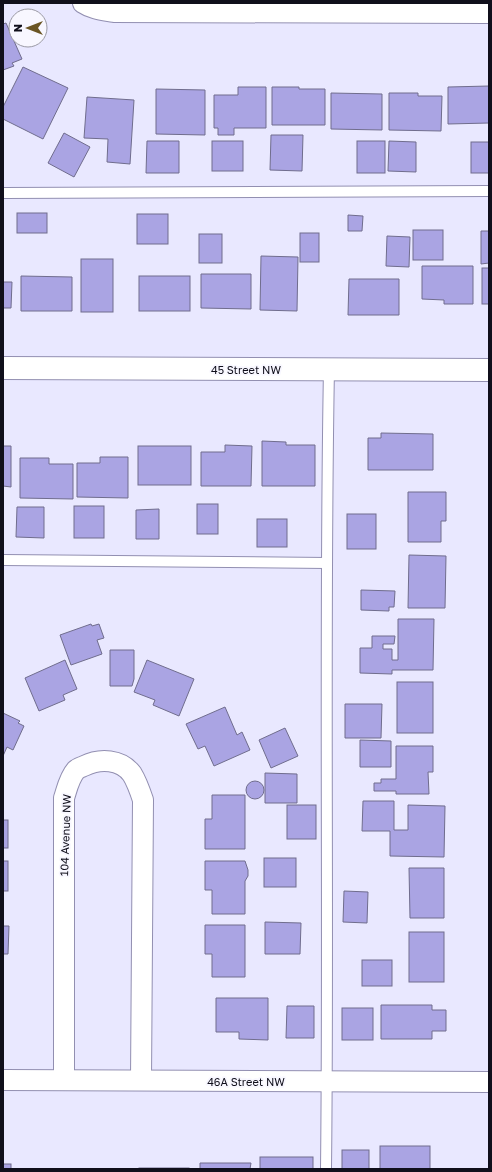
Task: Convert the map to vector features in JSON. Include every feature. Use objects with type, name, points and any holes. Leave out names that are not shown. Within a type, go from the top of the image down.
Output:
[{"type":"street","points":[[83,3],[98,9],[114,12],[489,13]]},
{"type":"street","name":"45 Street NW","points":[[3,368],[489,370]]},
{"type":"street","name":"104 Avenue NW","points":[[64,1080],[64,798],[68,783],[77,770],[90,763],[104,761],[116,762],[132,774],[139,787],[142,800],[141,1080]]},
{"type":"street","name":"46A Street NW","points":[[3,1080],[489,1082]]},
{"type":"lane","points":[[3,193],[489,191]]},
{"type":"lane","points":[[326,1169],[327,562],[329,369]]},
{"type":"lane","points":[[3,560],[327,562]]},
{"type":"building","points":[[6,23],[8,28],[8,48],[17,48],[22,59],[12,63],[14,66],[3,70],[3,24]]},
{"type":"building","points":[[23,67],[68,88],[43,139],[3,119],[3,107]]},
{"type":"building","points":[[489,86],[489,123],[448,124],[448,87]]},
{"type":"building","points":[[238,87],[266,87],[266,128],[234,128],[234,135],[218,135],[218,128],[214,128],[214,95],[238,95]]},
{"type":"building","points":[[272,87],[325,89],[325,125],[272,125]]},
{"type":"building","points":[[156,89],[205,90],[205,135],[156,134]]},
{"type":"building","points":[[331,93],[382,94],[382,130],[331,129]]},
{"type":"building","points":[[389,93],[418,93],[418,96],[442,96],[441,131],[389,130]]},
{"type":"building","points":[[87,97],[134,100],[130,164],[107,162],[108,139],[84,138]]},
{"type":"building","points":[[64,133],[90,147],[74,177],[48,163]]},
{"type":"building","points":[[271,135],[303,135],[302,171],[270,170]]},
{"type":"building","points":[[147,141],[179,141],[179,173],[146,173]]},
{"type":"building","points":[[212,141],[243,141],[243,171],[212,171]]},
{"type":"building","points":[[357,141],[385,141],[385,173],[357,173]]},
{"type":"building","points":[[389,141],[416,142],[416,172],[388,171]]},
{"type":"building","points":[[471,142],[489,142],[489,173],[471,173]]},
{"type":"building","points":[[17,213],[47,213],[47,233],[17,233]]},
{"type":"building","points":[[137,214],[168,214],[168,244],[137,244]]},
{"type":"building","points":[[348,215],[363,216],[362,231],[348,231]]},
{"type":"building","points":[[413,230],[443,230],[443,260],[413,260]]},
{"type":"building","points":[[481,231],[489,231],[489,263],[481,264]]},
{"type":"building","points":[[300,233],[319,233],[319,262],[300,262]]},
{"type":"building","points":[[199,234],[222,234],[222,263],[199,263]]},
{"type":"building","points":[[387,236],[410,237],[409,267],[386,266]]},
{"type":"building","points":[[261,256],[298,257],[297,311],[260,310]]},
{"type":"building","points":[[81,259],[113,259],[113,312],[81,312]]},
{"type":"building","points":[[422,266],[473,266],[473,304],[444,304],[444,300],[422,299]]},
{"type":"building","points":[[482,268],[489,268],[489,304],[482,304]]},
{"type":"building","points":[[201,274],[251,274],[251,309],[201,308]]},
{"type":"building","points":[[21,276],[72,277],[72,311],[21,311]]},
{"type":"building","points":[[139,276],[190,276],[190,311],[139,311]]},
{"type":"building","points":[[349,279],[399,279],[399,315],[348,315]]},
{"type":"building","points":[[3,282],[12,282],[11,308],[3,308]]},
{"type":"building","points":[[381,433],[433,434],[433,470],[368,470],[368,438],[381,438]]},
{"type":"building","points":[[262,441],[286,442],[286,445],[315,445],[315,486],[262,486]]},
{"type":"building","points":[[225,445],[252,446],[251,486],[201,486],[201,452],[225,452]]},
{"type":"building","points":[[3,446],[11,446],[11,487],[3,486]]},
{"type":"building","points":[[138,446],[191,446],[191,485],[138,485]]},
{"type":"building","points":[[100,457],[128,457],[128,498],[77,497],[77,463],[100,463]]},
{"type":"building","points":[[20,458],[49,458],[49,464],[73,464],[73,499],[20,498]]},
{"type":"building","points":[[408,492],[446,492],[446,521],[441,521],[441,542],[408,542]]},
{"type":"building","points":[[197,504],[218,504],[218,534],[197,534]]},
{"type":"building","points":[[74,506],[104,506],[104,538],[74,538]]},
{"type":"building","points":[[17,507],[44,507],[44,538],[16,537]]},
{"type":"building","points":[[159,509],[159,539],[136,539],[136,510]]},
{"type":"building","points":[[347,514],[376,514],[376,549],[347,549]]},
{"type":"building","points":[[257,519],[287,519],[287,547],[257,547]]},
{"type":"building","points":[[409,555],[446,556],[445,608],[408,608]]},
{"type":"building","points":[[361,590],[395,591],[394,607],[389,607],[389,611],[361,610]]},
{"type":"building","points":[[398,619],[434,619],[433,670],[392,670],[392,674],[360,673],[360,648],[372,648],[372,636],[395,636],[394,644],[383,644],[383,649],[392,649],[392,660],[398,660]]},
{"type":"building","points":[[91,624],[92,626],[99,624],[104,638],[97,640],[102,654],[71,665],[60,635]]},
{"type":"building","points":[[110,650],[134,650],[134,679],[132,686],[110,686]]},
{"type":"building","points":[[65,660],[77,689],[63,695],[65,700],[39,711],[25,678]]},
{"type":"building","points":[[147,660],[194,679],[179,716],[153,705],[155,700],[134,692]]},
{"type":"building","points":[[397,682],[433,682],[433,733],[397,733]]},
{"type":"building","points":[[345,704],[382,704],[381,738],[345,738]]},
{"type":"building","points":[[225,707],[237,735],[242,732],[250,750],[214,766],[205,746],[198,749],[186,724]]},
{"type":"building","points":[[3,713],[20,721],[18,723],[24,726],[13,750],[7,747],[3,756]]},
{"type":"building","points":[[285,728],[298,756],[271,768],[259,740]]},
{"type":"building","points":[[360,740],[391,741],[391,767],[360,767]]},
{"type":"building","points":[[396,746],[433,746],[433,772],[428,772],[429,794],[396,794],[396,791],[374,791],[374,783],[381,783],[381,779],[396,779]]},
{"type":"building","points":[[265,773],[297,774],[297,803],[265,803]]},
{"type":"building","points":[[255,781],[261,784],[264,790],[261,796],[255,799],[249,796],[246,790],[249,784]]},
{"type":"building","points":[[212,795],[245,795],[245,849],[205,849],[205,819],[212,819]]},
{"type":"building","points":[[363,801],[394,801],[394,830],[408,830],[408,805],[445,806],[444,857],[390,856],[390,831],[362,831]]},
{"type":"building","points":[[287,805],[316,805],[316,839],[287,839]]},
{"type":"building","points":[[3,820],[8,820],[8,848],[3,848]]},
{"type":"building","points":[[264,858],[296,858],[296,887],[264,887]]},
{"type":"building","points":[[3,861],[8,861],[8,891],[3,891]]},
{"type":"building","points":[[205,861],[245,861],[248,876],[245,881],[245,914],[212,914],[212,890],[205,890]]},
{"type":"building","points":[[409,868],[444,868],[444,918],[410,918]]},
{"type":"building","points":[[344,891],[368,892],[367,923],[343,922]]},
{"type":"building","points":[[265,922],[301,923],[300,954],[265,954]]},
{"type":"building","points":[[205,925],[245,925],[245,977],[212,977],[212,954],[205,954]]},
{"type":"building","points":[[3,926],[9,926],[8,954],[3,954]]},
{"type":"building","points":[[409,932],[444,932],[444,982],[409,982]]},
{"type":"building","points":[[362,960],[392,960],[392,986],[362,986]]},
{"type":"building","points":[[216,998],[268,998],[268,1040],[239,1039],[239,1032],[216,1032]]},
{"type":"building","points":[[381,1005],[432,1005],[432,1010],[446,1010],[446,1031],[432,1031],[432,1039],[381,1039]]},
{"type":"building","points":[[287,1006],[314,1006],[314,1038],[286,1038]]},
{"type":"building","points":[[342,1008],[373,1008],[373,1040],[342,1040]]},
{"type":"building","points":[[380,1146],[430,1146],[430,1169],[380,1169]]},
{"type":"building","points":[[342,1150],[369,1150],[369,1169],[342,1169]]},
{"type":"building","points":[[260,1157],[313,1157],[313,1169],[260,1169]]},
{"type":"building","points":[[200,1163],[251,1163],[250,1169],[200,1169]]},
{"type":"building","points":[[3,1164],[11,1164],[11,1169],[3,1169]]},
{"type":"building","points":[[189,1168],[189,1169],[139,1169]]}]
